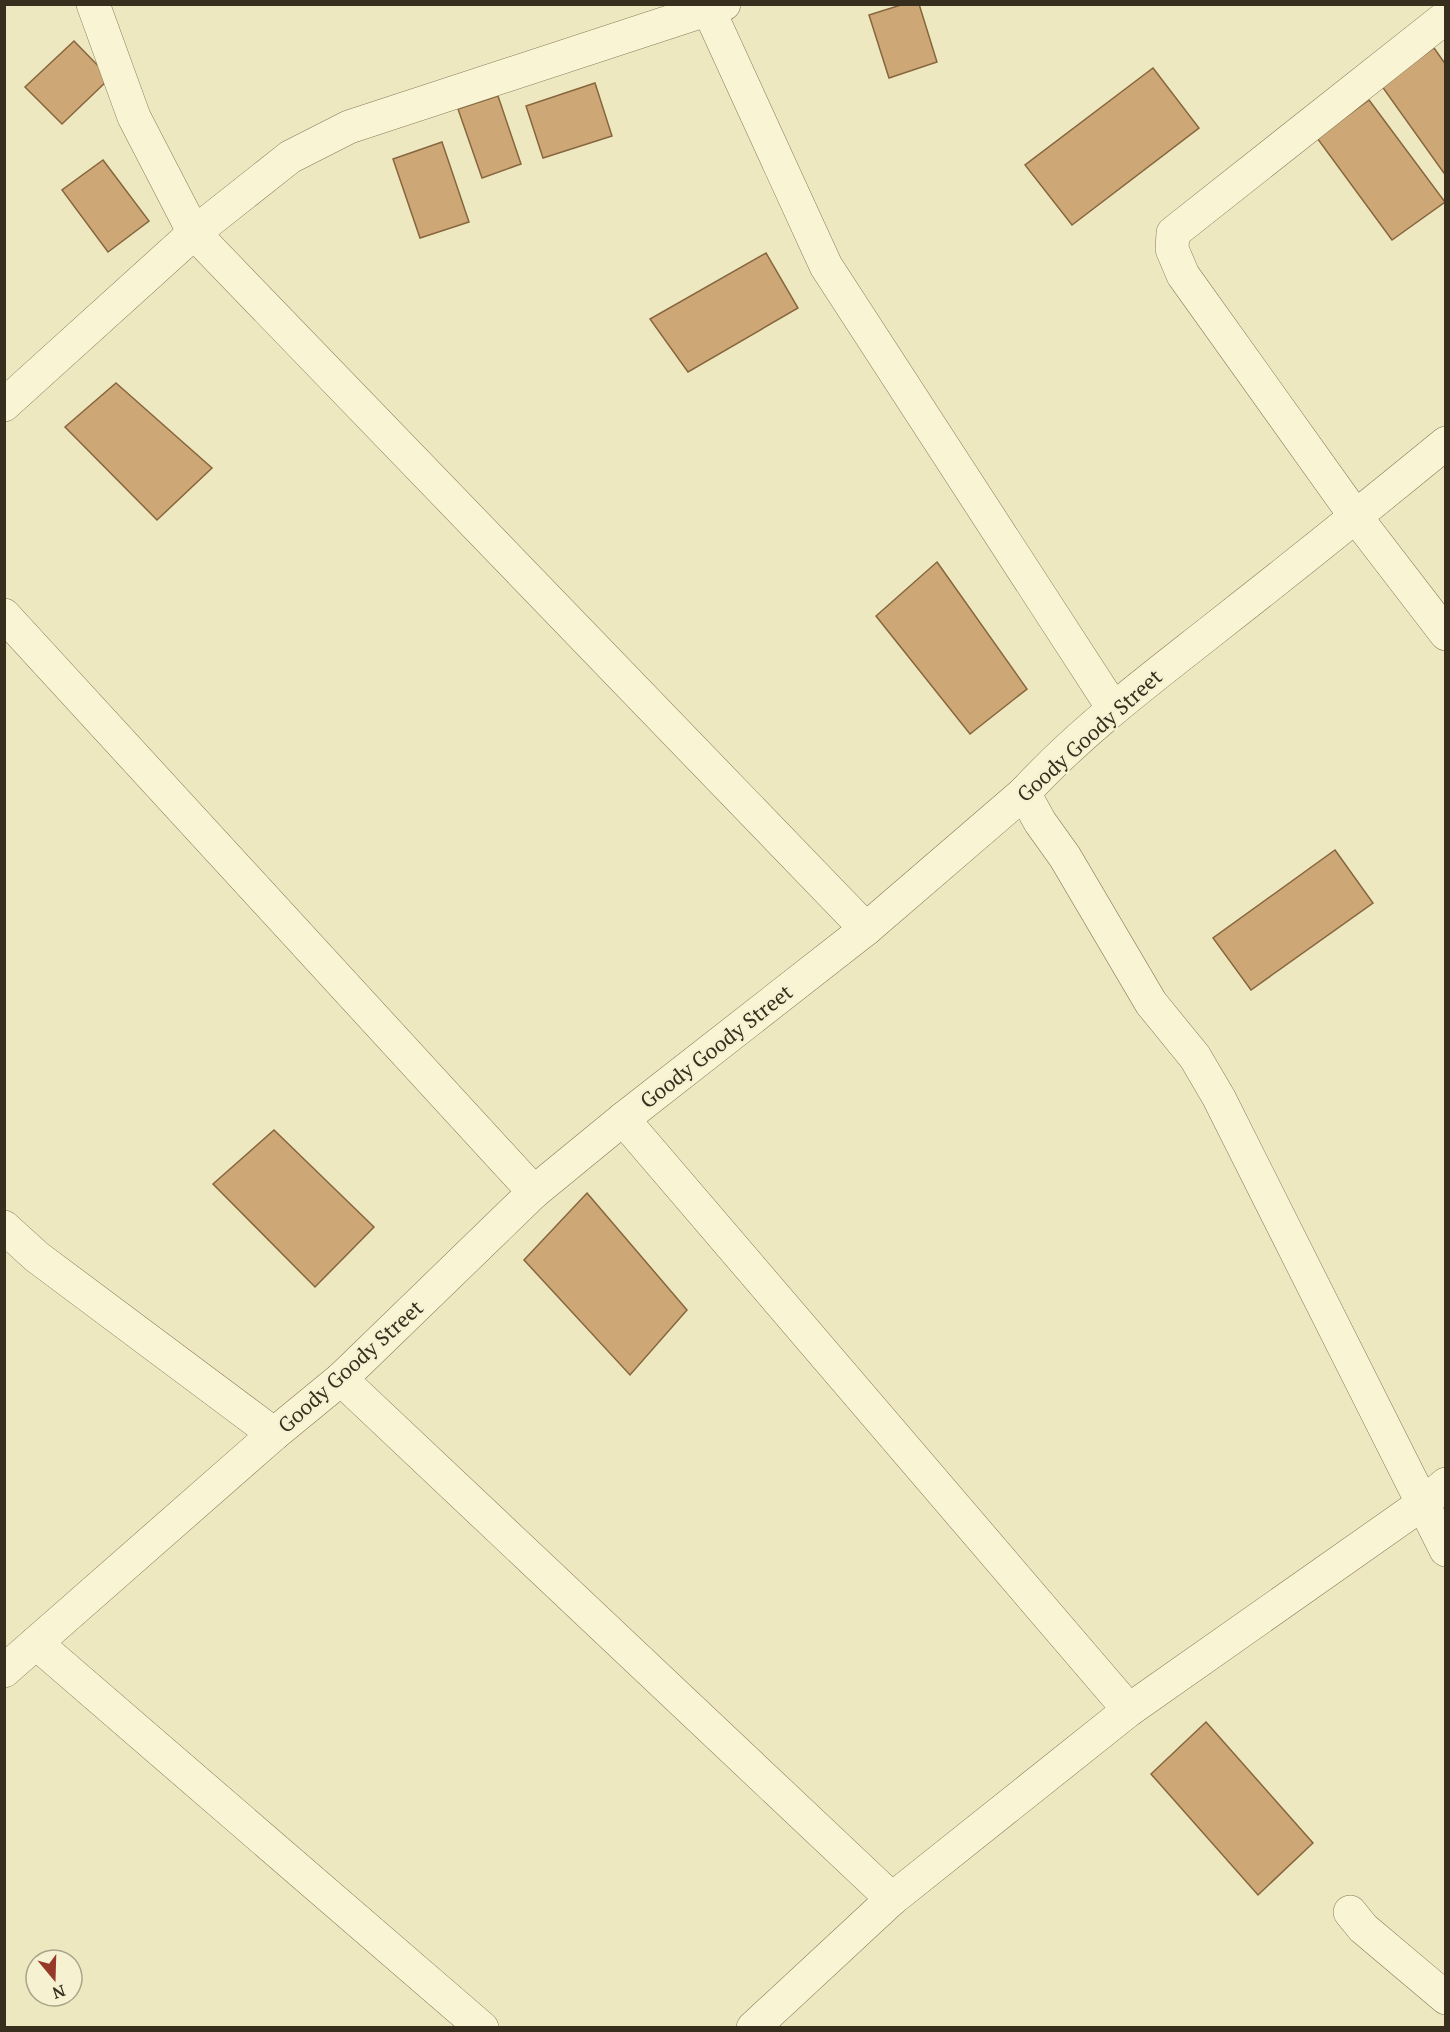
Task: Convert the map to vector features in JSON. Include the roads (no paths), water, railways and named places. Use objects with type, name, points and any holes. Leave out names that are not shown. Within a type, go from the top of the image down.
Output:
[{"type":"street","points":[[93,4],[134,117],[194,233],[866,929]]},
{"type":"street","points":[[4,405],[194,233],[290,157],[349,127],[712,6],[826,266],[1113,708]]},
{"type":"street","points":[[1446,17],[1173,232],[1172,249],[1183,275],[1356,518],[1446,634]]},
{"type":"street","name":"Goody Goody Street","points":[[4,1671],[274,1434],[341,1379],[534,1192],[623,1119],[866,929],[1024,793],[1046,769],[1113,708],[1356,518],[1446,443]]},
{"type":"street","points":[[4,615],[534,1192]]},
{"type":"street","points":[[1024,793],[1040,822],[1065,857],[1151,1003],[1195,1057],[1219,1098],[1434,1494],[1446,1550]]},
{"type":"street","points":[[623,1119],[1129,1710]]},
{"type":"street","points":[[4,1227],[38,1257],[274,1434]]},
{"type":"street","points":[[341,1379],[892,1899]]},
{"type":"street","points":[[766,2024],[892,1899],[1129,1710],[1434,1494]]},
{"type":"street","points":[[36,1643],[482,2028]]},
{"type":"street","points":[[1350,1912],[1363,1928],[1446,1998]]}]
